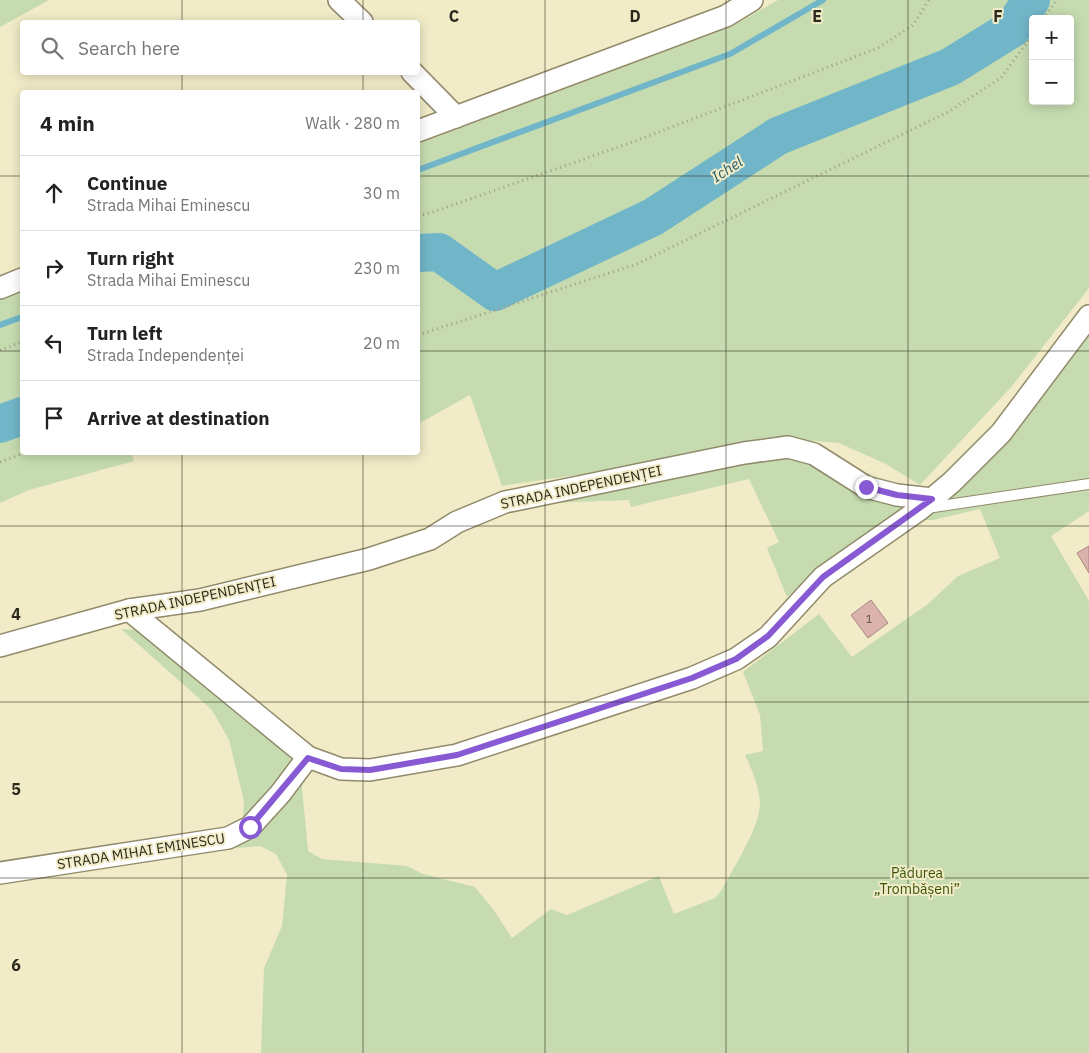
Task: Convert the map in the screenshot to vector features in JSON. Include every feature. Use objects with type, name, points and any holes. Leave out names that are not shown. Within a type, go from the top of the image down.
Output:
[{"type":"street","points":[[339,0],[360,20]]},
{"type":"street","points":[[420,130],[726,16],[752,0]]},
{"type":"street","points":[[415,75],[456,117]]},
{"type":"street","points":[[0,288],[20,281]]},
{"type":"street","points":[[129,610],[308,758],[341,769],[370,770],[457,755],[692,678],[736,659],[768,636],[823,577],[925,504],[1002,433],[1089,316]]},
{"type":"street","name":"STRADA INDEPENDENȚEI","points":[[0,646],[129,610],[200,600],[368,559],[430,539],[457,522],[505,502],[744,453],[788,447],[814,454],[866,487],[925,504]]},
{"type":"street","name":"STRADA MIHAI EMINESCU","points":[[0,873],[228,838],[250,827],[308,758]]},
{"type":"lane","points":[[925,504],[1089,484]]},
{"type":"path","points":[[420,215],[428,214],[630,143],[878,48],[913,25],[929,0]]},
{"type":"path","points":[[1047,15],[1057,0]]},
{"type":"path","points":[[420,334],[637,264],[950,110],[1001,78],[1029,40]]},
{"type":"path","points":[[0,350],[20,343]]},
{"type":"path","points":[[0,462],[20,454]]},
{"type":"green space","points":[[0,0],[49,0],[0,27]]},
{"type":"green space","points":[[778,0],[1089,0],[1089,288],[1012,386],[920,485],[886,464],[839,443],[780,438],[652,464],[502,486],[470,395],[420,423],[420,143],[731,27]]},
{"type":"green space","points":[[20,292],[20,455],[132,455],[134,461],[29,490],[0,503],[0,299]]},
{"type":"green space","name":"Pădurea „Trombășeni”","points":[[1089,330],[1089,511],[1051,536],[1089,601],[1089,1053],[261,1053],[264,968],[282,926],[287,875],[276,854],[260,846],[237,848],[234,843],[301,777],[308,851],[322,859],[407,866],[423,874],[475,887],[493,909],[512,938],[551,909],[567,915],[659,876],[674,914],[715,898],[721,891],[745,848],[759,813],[758,790],[753,772],[745,755],[763,751],[760,715],[743,672],[819,614],[852,657],[928,604],[958,576],[1000,558],[980,509],[933,520],[920,520]]},
{"type":"green space","points":[[782,456],[802,460],[862,494],[910,505],[787,597],[767,548],[779,542],[749,479],[631,507],[629,500],[549,503]]},
{"type":"green space","points":[[121,629],[137,630],[238,710],[294,762],[243,818],[244,801],[229,740],[212,710]]},
{"type":"building","points":[[1089,546],[1089,573],[1077,553]]},
{"type":"building","points":[[871,600],[888,623],[868,638],[851,615]]},
{"type":"waterway","points":[[420,169],[730,54],[823,0]]},
{"type":"waterway","name":"Ichel","points":[[420,253],[439,252],[495,292],[653,217],[778,136],[950,67],[1013,28],[1031,0]]},
{"type":"waterway","points":[[0,325],[20,318]]},
{"type":"waterway","name":"Ichel","points":[[0,424],[20,417]]},
{"type":"route","points":[[250,827],[280,794],[308,758],[341,769],[370,770],[457,755],[537,731],[692,678],[736,659],[768,636],[823,577],[932,499],[897,495],[866,487]]}]
